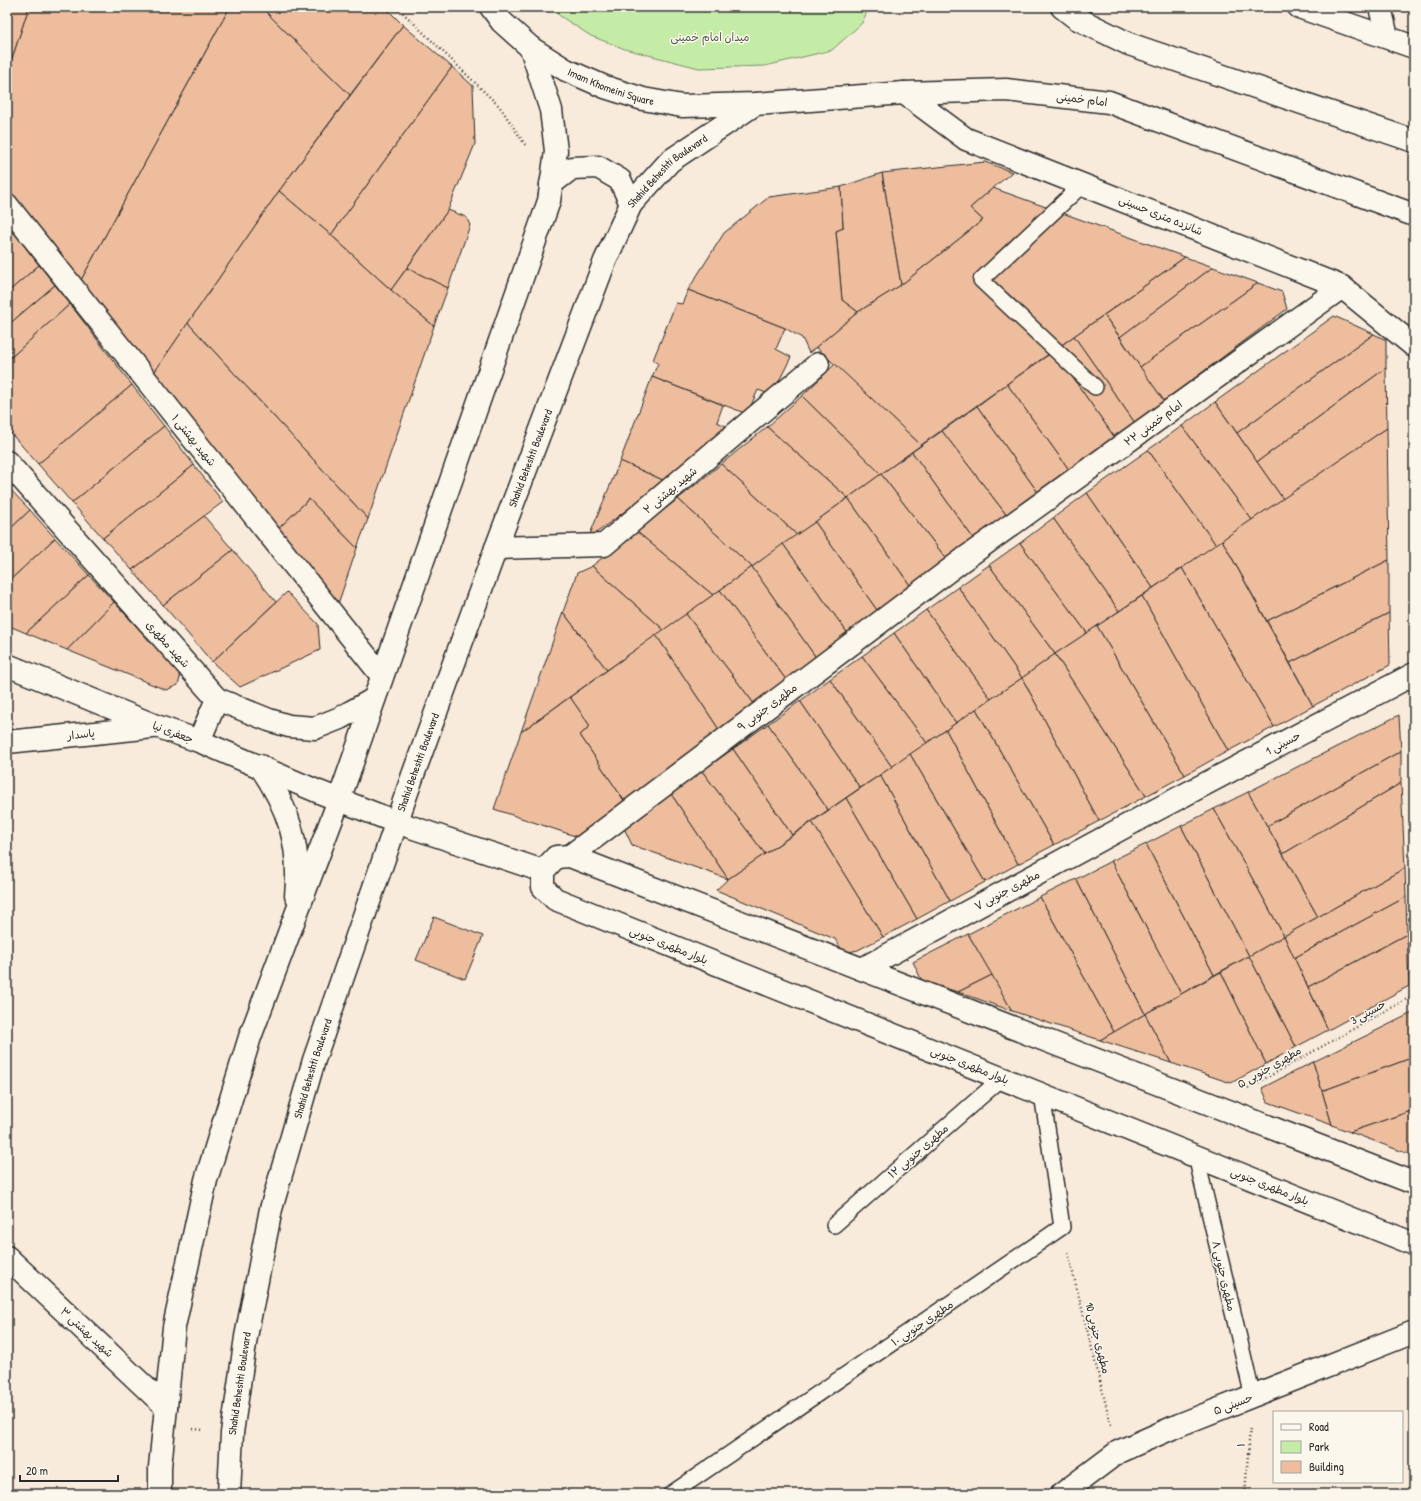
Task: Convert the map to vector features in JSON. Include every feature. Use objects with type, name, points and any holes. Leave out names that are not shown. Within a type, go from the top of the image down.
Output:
[{"type":"street","name":"Imam Khomeini Square","points":[[491,7],[502,22],[531,48],[566,70],[605,87],[643,99],[682,106],[755,104]]},
{"type":"street","points":[[1062,7],[1076,18],[1129,44],[1414,141]]},
{"type":"street","points":[[1299,7],[1414,47]]},
{"type":"street","points":[[1380,7],[1386,37]]},
{"type":"street","points":[[160,1494],[160,1467],[174,1327],[206,1180],[250,1037],[339,800],[549,202],[556,151],[551,110],[531,48]]},
{"type":"street","name":"امام خمینی","points":[[755,104],[904,93],[1006,90],[1109,102],[1414,215]]},
{"type":"street","name":"شانزده متری حسینی","points":[[904,93],[966,139],[1342,287],[1414,346]]},
{"type":"street","name":"Shahid Beheshti Boulevard","points":[[229,1494],[232,1433],[246,1337],[271,1209],[314,1060],[396,822],[496,548],[605,261],[631,204],[670,161],[755,104]]},
{"type":"street","points":[[551,184],[572,168],[598,167],[620,180],[631,204]]},
{"type":"street","name":"شهید بهشتی ۱","points":[[7,205],[382,676]]},
{"type":"street","name":"امام خمینی ۲۲","points":[[964,559],[1342,287]]},
{"type":"street","name":"شهید بهشتی ۲","points":[[496,548],[604,545],[818,364]]},
{"type":"street","name":"شهید مطهری","points":[[7,462],[217,699],[289,726],[315,728],[340,718],[374,698]]},
{"type":"street","name":"مطهری جنوبی ۹","points":[[570,856],[964,559]]},
{"type":"street","name":"جعفری نیا","points":[[7,665],[156,726],[199,741],[339,800],[396,822]]},
{"type":"street","name":"حسینی 1","points":[[1152,812],[1414,674]]},
{"type":"street","points":[[199,741],[217,699]]},
{"type":"street","name":"پاسدار","points":[[7,742],[156,726]]},
{"type":"street","points":[[260,766],[284,806],[292,828],[296,851],[298,879],[295,908],[288,935]]},
{"type":"street","name":"مطهری جنوبی ۷","points":[[862,969],[1152,812]]},
{"type":"street","points":[[396,822],[543,871],[556,858],[570,856],[1414,1183]]},
{"type":"street","name":"بلوار مطهری جنوبی","points":[[543,871],[543,887],[555,899],[1414,1244]]},
{"type":"street","name":"شهید بهشتی ۳","points":[[7,1257],[165,1417]]},
{"type":"street","name":"حسینی ۵","points":[[1062,1494],[1118,1452],[1178,1425],[1253,1397],[1414,1332]]},
{"type":"lane","points":[[1083,184],[981,280],[1095,387]]},
{"type":"lane","name":"مطهری جنوبی ۱۲","points":[[834,1225],[1002,1078]]},
{"type":"lane","points":[[1042,1094],[1062,1227]]},
{"type":"lane","name":"مطهری جنوبی ۸","points":[[1196,1156],[1253,1397]]},
{"type":"lane","name":"مطهری جنوبی ۱۰","points":[[671,1494],[1062,1227]]},
{"type":"path","points":[[397,7],[500,106],[551,184]]},
{"type":"path","name":"حسینی 3","points":[[1329,1042],[1414,995]]},
{"type":"path","name":"مطهری جنوبی ۵","points":[[1217,1106],[1329,1042]]},
{"type":"path","name":"مطهری جنوبی 10","points":[[1062,1227],[1118,1452]]},
{"type":"path","name":"۱","points":[[1245,1494],[1253,1397]]},
{"type":"path","points":[[165,1417],[232,1433]]},
{"type":"green space","name":"میدان امام خمینی","points":[[550,7],[869,7],[862,23],[832,50],[765,66],[699,68],[625,49],[591,36],[560,16]]},
{"type":"building","points":[[7,7],[29,7],[7,74]]},
{"type":"building","points":[[29,7],[230,7],[80,282],[7,191],[7,74]]},
{"type":"building","points":[[230,7],[261,7],[350,95],[279,191],[153,374],[80,282]]},
{"type":"building","points":[[261,7],[385,7],[403,25],[350,95]]},
{"type":"building","points":[[403,25],[452,67],[331,235],[279,191]]},
{"type":"building","points":[[452,67],[473,86],[475,144],[448,210],[391,290],[331,235]]},
{"type":"building","points":[[985,162],[1012,172],[970,208],[983,220],[901,285],[882,173]]},
{"type":"building","points":[[882,173],[901,285],[858,312],[842,300],[836,231],[843,228],[841,187]]},
{"type":"building","points":[[841,187],[843,228],[836,231],[842,300],[858,312],[809,353],[802,338],[785,328],[688,290],[724,233],[769,197]]},
{"type":"building","points":[[993,188],[1185,257],[921,445],[816,347],[858,312],[901,285],[983,220],[970,208]]},
{"type":"building","points":[[279,191],[434,326],[368,519],[188,323]]},
{"type":"building","points":[[448,210],[466,217],[470,225],[448,288],[407,268]]},
{"type":"building","points":[[12,230],[39,265],[7,293],[7,233]]},
{"type":"building","points":[[1185,257],[1213,267],[1120,337],[1104,315]]},
{"type":"building","points":[[39,265],[55,285],[7,326],[7,293]]},
{"type":"building","points":[[1213,267],[1258,283],[1140,367],[1120,337]]},
{"type":"building","points":[[407,268],[448,288],[434,326],[391,290]]},
{"type":"building","points":[[1258,283],[1282,292],[1287,309],[1164,401],[1140,367]]},
{"type":"building","points":[[55,285],[70,304],[7,361],[7,326]]},
{"type":"building","points":[[688,290],[785,328],[776,349],[791,357],[772,395],[758,390],[747,414],[652,377],[658,363],[653,360],[676,303],[682,304]]},
{"type":"building","points":[[70,304],[132,385],[38,464],[7,429],[7,361]]},
{"type":"building","points":[[1104,315],[1164,401],[1135,423],[1074,336]]},
{"type":"building","points":[[1334,316],[1374,334],[1237,433],[1215,402]]},
{"type":"building","points":[[188,323],[368,519],[357,548],[309,499],[277,530],[153,374]]},
{"type":"building","points":[[1374,334],[1386,340],[1386,368],[1257,462],[1237,433]]},
{"type":"building","points":[[1074,336],[1135,423],[1115,438],[1054,351]]},
{"type":"building","points":[[1054,351],[1115,438],[1070,471],[1007,384]]},
{"type":"building","points":[[835,364],[921,445],[881,474],[802,396]]},
{"type":"building","points":[[1386,368],[1387,428],[1283,499],[1257,462]]},
{"type":"building","points":[[652,377],[723,405],[717,422],[728,427],[665,481],[620,461]]},
{"type":"building","points":[[1007,384],[1070,471],[1039,494],[977,406]]},
{"type":"building","points":[[132,385],[164,426],[72,503],[38,464]]},
{"type":"building","points":[[802,396],[881,474],[848,498],[767,427]]},
{"type":"building","points":[[1215,402],[1283,499],[1252,520],[1182,426]]},
{"type":"building","points":[[977,406],[1039,494],[1008,517],[942,431]]},
{"type":"building","points":[[164,426],[194,465],[103,538],[72,503]]},
{"type":"building","points":[[1182,426],[1252,520],[1216,545],[1148,450]]},
{"type":"building","points":[[767,427],[848,498],[797,535],[721,464]]},
{"type":"building","points":[[1387,428],[1389,560],[1267,621],[1222,540]]},
{"type":"building","points":[[942,431],[1008,517],[975,541],[912,452]]},
{"type":"building","points":[[1148,450],[1216,545],[1153,588],[1087,493]]},
{"type":"building","points":[[912,452],[975,541],[948,561],[881,474]]},
{"type":"building","points":[[620,461],[665,481],[588,539]]},
{"type":"building","points":[[721,464],[797,535],[752,567],[678,499]]},
{"type":"building","points":[[194,465],[223,502],[132,570],[103,538]]},
{"type":"building","points":[[881,474],[948,561],[912,588],[848,498]]},
{"type":"building","points":[[7,486],[30,510],[7,532]]},
{"type":"building","points":[[1087,493],[1153,588],[1119,611],[1053,518]]},
{"type":"building","points":[[848,498],[912,588],[879,613],[815,522]]},
{"type":"building","points":[[309,499],[357,548],[338,604],[277,530]]},
{"type":"building","points":[[678,499],[752,567],[713,595],[636,531]]},
{"type":"building","points":[[30,510],[55,538],[7,583],[7,532]]},
{"type":"building","points":[[204,516],[233,550],[163,605],[132,570]]},
{"type":"building","points":[[1053,518],[1119,611],[1087,633],[1020,543]]},
{"type":"building","points":[[815,522],[879,613],[849,635],[783,544]]},
{"type":"building","points":[[636,531],[713,595],[664,630],[592,566]]},
{"type":"building","points":[[55,538],[89,575],[26,633],[7,625],[7,583]]},
{"type":"building","points":[[1222,540],[1313,706],[1274,727],[1182,568]]},
{"type":"building","points":[[1020,543],[1087,633],[1055,654],[989,565]]},
{"type":"building","points":[[783,544],[849,635],[817,659],[752,567]]},
{"type":"building","points":[[233,550],[276,602],[212,662],[163,605]]},
{"type":"building","points":[[1389,560],[1389,613],[1290,663],[1267,621]]},
{"type":"building","points":[[989,565],[1055,654],[1022,678],[958,587]]},
{"type":"building","points":[[592,566],[664,630],[607,670],[563,612],[577,573]]},
{"type":"building","points":[[752,567],[817,659],[787,681],[720,590]]},
{"type":"building","points":[[1182,568],[1274,727],[1228,751],[1142,596]]},
{"type":"building","points":[[89,575],[114,602],[67,650],[26,633]]},
{"type":"building","points":[[958,587],[1022,678],[991,699],[926,610]]},
{"type":"building","points":[[720,590],[787,681],[755,705],[686,614]]},
{"type":"building","points":[[287,592],[318,624],[320,650],[240,687],[212,662]]},
{"type":"building","points":[[1142,596],[1228,751],[1185,775],[1097,626]]},
{"type":"building","points":[[114,602],[178,672],[180,678],[178,685],[166,690],[67,650]]},
{"type":"building","points":[[926,610],[991,699],[956,723],[894,633]]},
{"type":"building","points":[[563,612],[607,670],[521,732]]},
{"type":"building","points":[[1389,613],[1390,665],[1313,706],[1290,663]]},
{"type":"building","points":[[686,614],[755,705],[720,731],[656,635]]},
{"type":"building","points":[[1097,626],[1185,775],[1146,796],[1055,654]]},
{"type":"building","points":[[894,633],[956,723],[927,743],[862,656]]},
{"type":"building","points":[[656,635],[720,731],[625,802],[580,735],[590,726],[570,697]]},
{"type":"building","points":[[1055,654],[1146,796],[1099,821],[1022,678]]},
{"type":"building","points":[[862,656],[927,743],[892,767],[830,679]]},
{"type":"building","points":[[1022,678],[1099,821],[1054,845],[976,709]]},
{"type":"building","points":[[830,679],[892,767],[860,788],[800,701]]},
{"type":"building","points":[[570,697],[590,726],[580,735],[625,802],[578,837],[494,809],[521,732]]},
{"type":"building","points":[[800,701],[860,788],[828,810],[768,724]]},
{"type":"building","points":[[976,709],[1054,845],[1018,864],[946,730]]},
{"type":"building","points":[[1399,715],[1401,751],[1267,826],[1248,792]]},
{"type":"building","points":[[768,724],[828,810],[792,835],[733,749]]},
{"type":"building","points":[[946,730],[1018,864],[985,882],[910,754]]},
{"type":"building","points":[[733,749],[792,835],[765,854],[702,771]]},
{"type":"building","points":[[1401,751],[1401,783],[1283,854],[1267,826]]},
{"type":"building","points":[[910,754],[985,882],[950,901],[880,775]]},
{"type":"building","points":[[702,771],[765,854],[728,879],[671,794]]},
{"type":"building","points":[[880,775],[950,901],[917,919],[846,798]]},
{"type":"building","points":[[1401,783],[1405,868],[1318,917],[1283,854]]},
{"type":"building","points":[[1248,792],[1318,917],[1284,936],[1214,809]]},
{"type":"building","points":[[671,794],[728,879],[632,845],[624,828]]},
{"type":"building","points":[[846,798],[917,919],[883,937],[812,822]]},
{"type":"building","points":[[1214,809],[1284,936],[1249,956],[1181,826]]},
{"type":"building","points":[[812,822],[883,937],[858,950],[844,953],[835,939],[716,890],[728,879]]},
{"type":"building","points":[[1181,826],[1249,956],[1214,975],[1146,844]]},
{"type":"building","points":[[1146,844],[1214,975],[1181,994],[1111,861]]},
{"type":"building","points":[[1111,861],[1181,994],[1145,1014],[1076,879]]},
{"type":"building","points":[[1405,868],[1406,897],[1294,958],[1284,936]]},
{"type":"building","points":[[1076,879],[1145,1014],[1114,1032],[1040,897]]},
{"type":"building","points":[[1040,897],[1114,1032],[1100,1040],[1012,1011],[968,934]]},
{"type":"building","points":[[1406,897],[1407,934],[1308,987],[1294,958]]},
{"type":"building","points":[[434,917],[483,936],[465,979],[416,960]]},
{"type":"building","points":[[968,934],[992,975],[958,992],[922,981],[913,962]]},
{"type":"building","points":[[1407,934],[1409,986],[1328,1030],[1308,987]]},
{"type":"building","points":[[1284,936],[1328,1030],[1296,1047],[1249,956]]},
{"type":"building","points":[[1249,956],[1296,1047],[1266,1064],[1221,972]]},
{"type":"building","points":[[1221,972],[1266,1064],[1231,1083],[1171,1063],[1145,1014]]},
{"type":"building","points":[[992,975],[1012,1011],[958,992]]},
{"type":"building","points":[[1412,1013],[1414,1021],[1414,1057],[1322,1091],[1313,1062]]},
{"type":"building","points":[[1145,1014],[1171,1063],[1100,1040]]},
{"type":"building","points":[[1414,1057],[1414,1110],[1350,1132],[1332,1125],[1322,1091]]},
{"type":"building","points":[[1313,1062],[1332,1125],[1268,1102],[1262,1088]]},
{"type":"building","points":[[1414,1110],[1414,1156],[1350,1132]]}]
